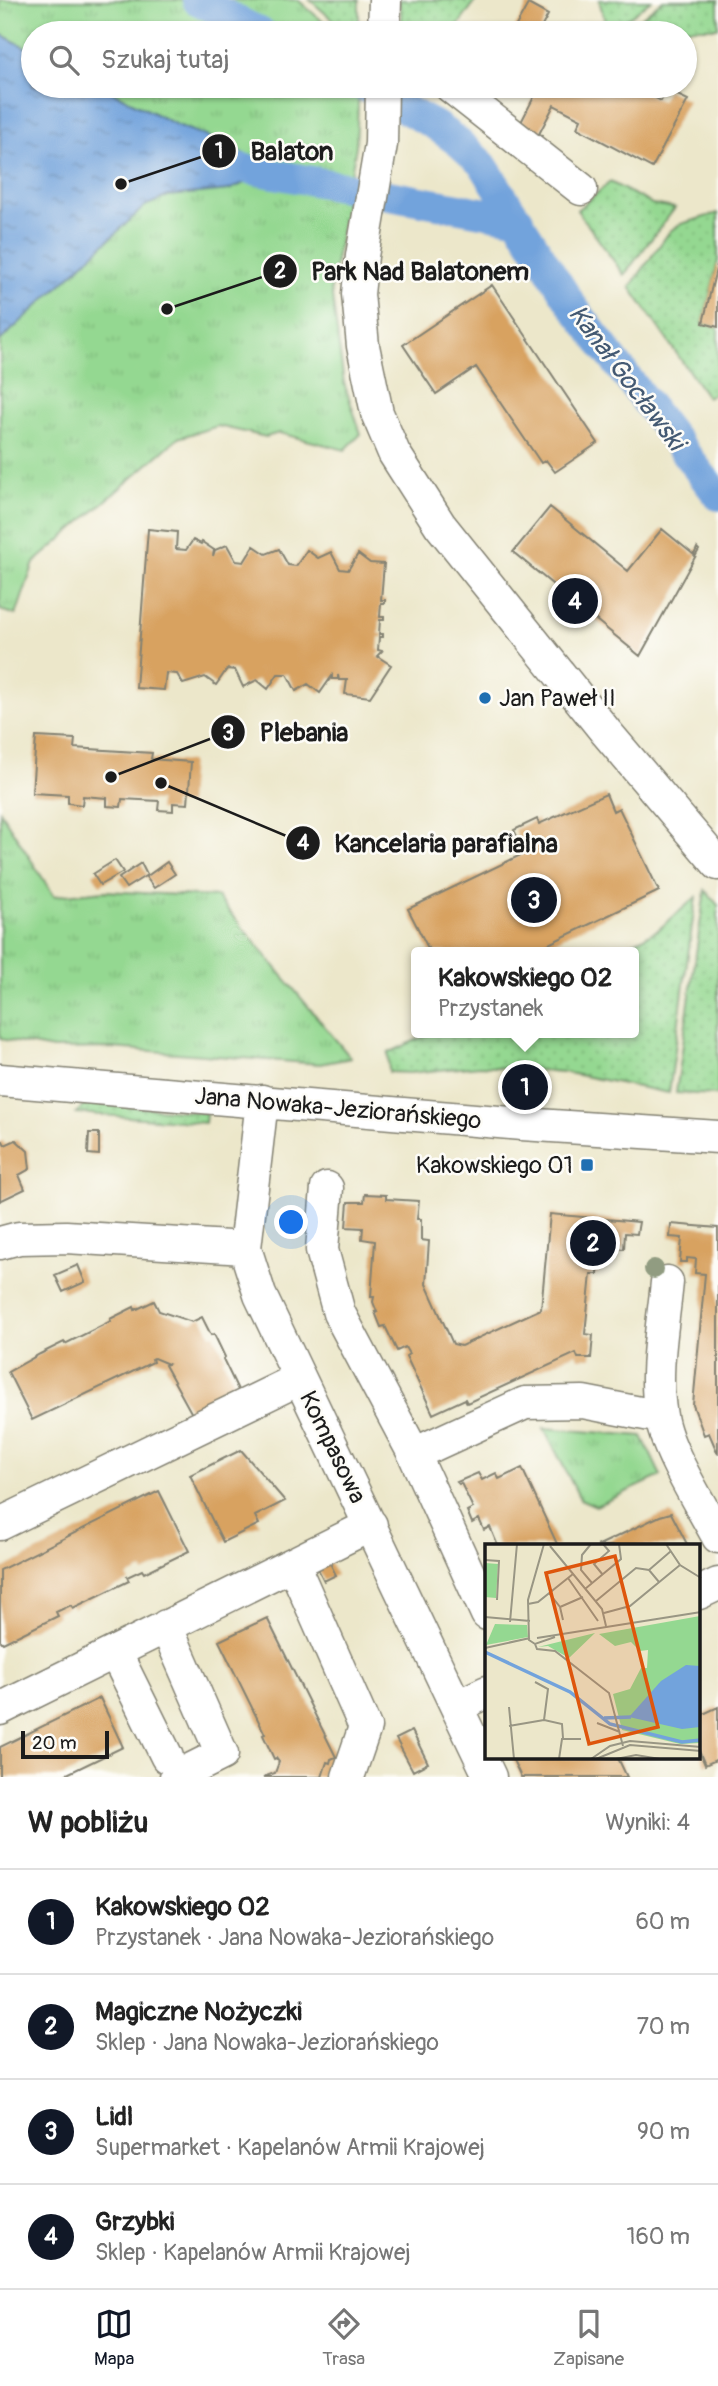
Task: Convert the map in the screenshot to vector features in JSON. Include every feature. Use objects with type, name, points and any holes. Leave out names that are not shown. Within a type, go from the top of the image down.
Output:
[{"type":"street","points":[[384,21],[385,0]]},
{"type":"street","points":[[383,98],[378,161],[368,213],[358,294],[363,346],[377,412],[394,453],[440,525],[606,732],[718,864]]},
{"type":"street","points":[[465,98],[581,189]]},
{"type":"street","name":"Jana Nowaka-Jeziorańskiego","points":[[0,1080],[522,1125],[718,1137]]},
{"type":"street","name":"Kompasowa","points":[[262,1101],[245,1248],[260,1295],[490,1777]]},
{"type":"street","points":[[327,1188],[322,1250],[339,1312],[414,1454],[485,1610]]},
{"type":"street","points":[[0,1243],[19,1238],[66,1237],[245,1248]]},
{"type":"street","points":[[667,1282],[658,1388],[661,1417],[666,1435],[718,1537]]},
{"type":"street","points":[[0,1524],[299,1379]]},
{"type":"street","points":[[414,1454],[525,1403],[583,1402],[661,1417]]},
{"type":"street","points":[[0,1709],[371,1525]]},
{"type":"street","points":[[293,1564],[365,1727],[348,1777]]},
{"type":"street","points":[[700,1593],[718,1584]]},
{"type":"street","points":[[115,1652],[171,1767],[222,1754],[166,1626]]},
{"type":"street","points":[[458,1706],[485,1693]]},
{"type":"green space","points":[[0,0],[298,0],[322,21],[21,21],[21,98],[358,98],[356,146],[331,289],[344,383],[361,434],[345,450],[279,433],[266,437],[218,426],[178,438],[34,563],[16,615],[0,610]]},
{"type":"green space","points":[[310,0],[359,0],[359,21],[334,21]]},
{"type":"green space","points":[[399,0],[476,0],[461,21],[402,21]]},
{"type":"green space","points":[[599,0],[651,0],[624,21],[605,21]]},
{"type":"green space","points":[[663,0],[718,0],[718,28],[697,28],[697,21],[638,21]]},
{"type":"green space","points":[[610,182],[652,204],[675,208],[624,275],[577,210]]},
{"type":"green space","points":[[718,213],[718,261],[703,323],[718,327],[718,392],[707,397],[630,287],[670,231],[681,224]]},
{"type":"green space","points":[[0,811],[54,896],[105,891],[217,897],[351,1058],[320,1064],[112,1048],[53,1049],[0,1039]]},
{"type":"green space","points":[[705,890],[718,905],[718,1095],[676,1093]]},
{"type":"green space","points":[[696,897],[669,1093],[563,1072],[480,1066],[409,1073],[389,1072],[388,1053],[420,1038],[639,1038],[639,947],[625,947],[658,930]]},
{"type":"green space","points":[[87,1103],[206,1113],[205,1123],[76,1113]]},
{"type":"green space","points":[[544,1428],[642,1436],[661,1476],[596,1506],[580,1499]]},
{"type":"water","points":[[0,34],[21,45],[21,98],[124,98],[177,125],[224,143],[260,163],[255,178],[229,190],[168,196],[145,206],[0,341]]},
{"type":"building","points":[[528,4],[548,15],[545,21],[519,21]]},
{"type":"building","points":[[533,98],[688,100],[652,168],[577,128],[581,119],[554,105],[539,134],[542,135],[540,139],[518,128]]},
{"type":"building","points":[[718,265],[718,327],[703,323]]},
{"type":"building","points":[[492,285],[598,443],[555,472],[546,460],[541,463],[476,367],[436,394],[403,345]]},
{"type":"building","points":[[550,507],[628,571],[662,529],[694,555],[697,548],[699,550],[640,656],[513,552]]},
{"type":"building","points":[[148,529],[177,532],[176,549],[186,550],[193,540],[214,550],[213,556],[215,550],[227,545],[236,561],[244,562],[254,546],[266,554],[279,549],[288,565],[296,566],[307,550],[318,558],[331,552],[340,569],[348,570],[358,554],[370,563],[384,564],[381,600],[385,600],[385,603],[381,603],[380,617],[384,617],[384,620],[380,620],[379,634],[383,634],[383,637],[379,637],[378,650],[382,651],[377,656],[391,665],[370,697],[345,694],[347,680],[339,680],[338,675],[338,679],[332,679],[332,676],[320,693],[308,684],[296,691],[287,674],[278,674],[268,689],[257,680],[243,687],[235,670],[227,669],[216,685],[205,677],[183,684],[177,674],[166,673],[164,690],[136,688]]},
{"type":"building","points":[[36,737],[75,739],[74,748],[152,753],[151,759],[191,762],[188,804],[173,803],[173,811],[158,810],[159,801],[122,799],[121,807],[107,806],[107,798],[83,796],[82,805],[68,803],[68,795],[32,793]]},
{"type":"building","points":[[606,794],[613,811],[619,808],[659,891],[542,947],[427,947],[408,909],[525,853],[514,830],[537,819],[539,824]]},
{"type":"building","points":[[115,860],[123,872],[100,885],[93,874]]},
{"type":"building","points":[[167,862],[175,874],[154,888],[146,877]]},
{"type":"building","points":[[141,863],[147,875],[126,888],[119,878]]},
{"type":"building","points":[[89,1133],[99,1133],[99,1155],[88,1154]]},
{"type":"building","points":[[16,1140],[28,1151],[30,1169],[19,1175],[25,1189],[0,1201],[0,1142],[3,1141],[5,1145]]},
{"type":"building","points":[[365,1194],[386,1195],[386,1199],[419,1201],[417,1219],[421,1219],[421,1240],[429,1241],[426,1284],[453,1344],[461,1346],[541,1309],[550,1214],[639,1222],[637,1234],[625,1233],[624,1249],[601,1247],[600,1254],[605,1255],[604,1261],[599,1261],[598,1274],[591,1274],[585,1334],[593,1335],[591,1358],[578,1358],[576,1353],[467,1403],[465,1399],[433,1414],[406,1356],[409,1354],[405,1347],[397,1351],[385,1326],[381,1327],[375,1312],[374,1297],[371,1297],[375,1241],[362,1239],[363,1228],[346,1227],[348,1202],[364,1202]]},
{"type":"building","points":[[671,1224],[718,1228],[718,1454],[709,1433],[704,1435],[693,1405],[705,1274],[695,1273],[696,1259],[687,1258],[687,1262],[680,1262],[682,1238],[670,1237]]},
{"type":"building","points":[[78,1265],[85,1282],[63,1292],[55,1275]]},
{"type":"building","points":[[154,1301],[159,1311],[192,1322],[202,1317],[211,1335],[214,1334],[239,1392],[193,1416],[165,1365],[168,1364],[154,1358],[153,1362],[32,1420],[8,1372],[134,1307],[135,1310]]},
{"type":"building","points":[[241,1450],[285,1501],[255,1516],[259,1524],[223,1542],[190,1475]]},
{"type":"building","points":[[522,1468],[557,1544],[497,1544],[490,1527],[484,1530],[479,1519],[472,1523],[467,1511],[473,1508],[461,1483],[457,1482],[478,1473],[482,1480],[496,1473],[499,1479]]},
{"type":"building","points":[[159,1491],[189,1551],[144,1573],[142,1570],[127,1577],[129,1581],[73,1608],[71,1605],[56,1612],[58,1616],[3,1643],[0,1640],[0,1570]]},
{"type":"building","points":[[671,1513],[687,1544],[601,1544]]},
{"type":"building","points":[[327,1557],[336,1575],[324,1581],[315,1563]]},
{"type":"building","points":[[267,1618],[336,1757],[331,1759],[330,1763],[327,1762],[322,1777],[263,1777],[275,1773],[279,1762],[274,1759],[263,1735],[265,1734],[219,1641]]},
{"type":"building","points":[[100,1698],[123,1747],[61,1777],[0,1777],[0,1747]]},
{"type":"building","points":[[718,1707],[718,1759],[705,1765],[700,1753],[700,1716]]},
{"type":"building","points":[[412,1731],[428,1763],[413,1771],[396,1739]]},
{"type":"building","points":[[512,1759],[618,1759],[627,1777],[521,1777]]},
{"type":"waterway","name":"Kanał Gocławski","points":[[197,0],[238,21]]},
{"type":"waterway","name":"Kanał Gocławski","points":[[385,98],[436,126],[483,165],[572,305],[718,496]]},
{"type":"waterway","points":[[220,164],[519,219]]},
{"type":"place","name":"Balaton","points":[[121,184]]},
{"type":"place","name":"Park Nad Balatonem","points":[[167,309]]},
{"type":"place","name":"Grzybki","points":[[575,601]]},
{"type":"place","name":"Jan Paweł II","points":[[485,698]]},
{"type":"place","name":"Plebania","points":[[111,777]]},
{"type":"place","name":"Kancelaria parafialna","points":[[161,783]]},
{"type":"place","name":"Lidl","points":[[534,900]]},
{"type":"place","name":"Kakowskiego 02","points":[[525,1087]]},
{"type":"place","name":"Kakowskiego 01","points":[[587,1165]]},
{"type":"place","name":"Magiczne Nożyczki","points":[[593,1243]]}]
